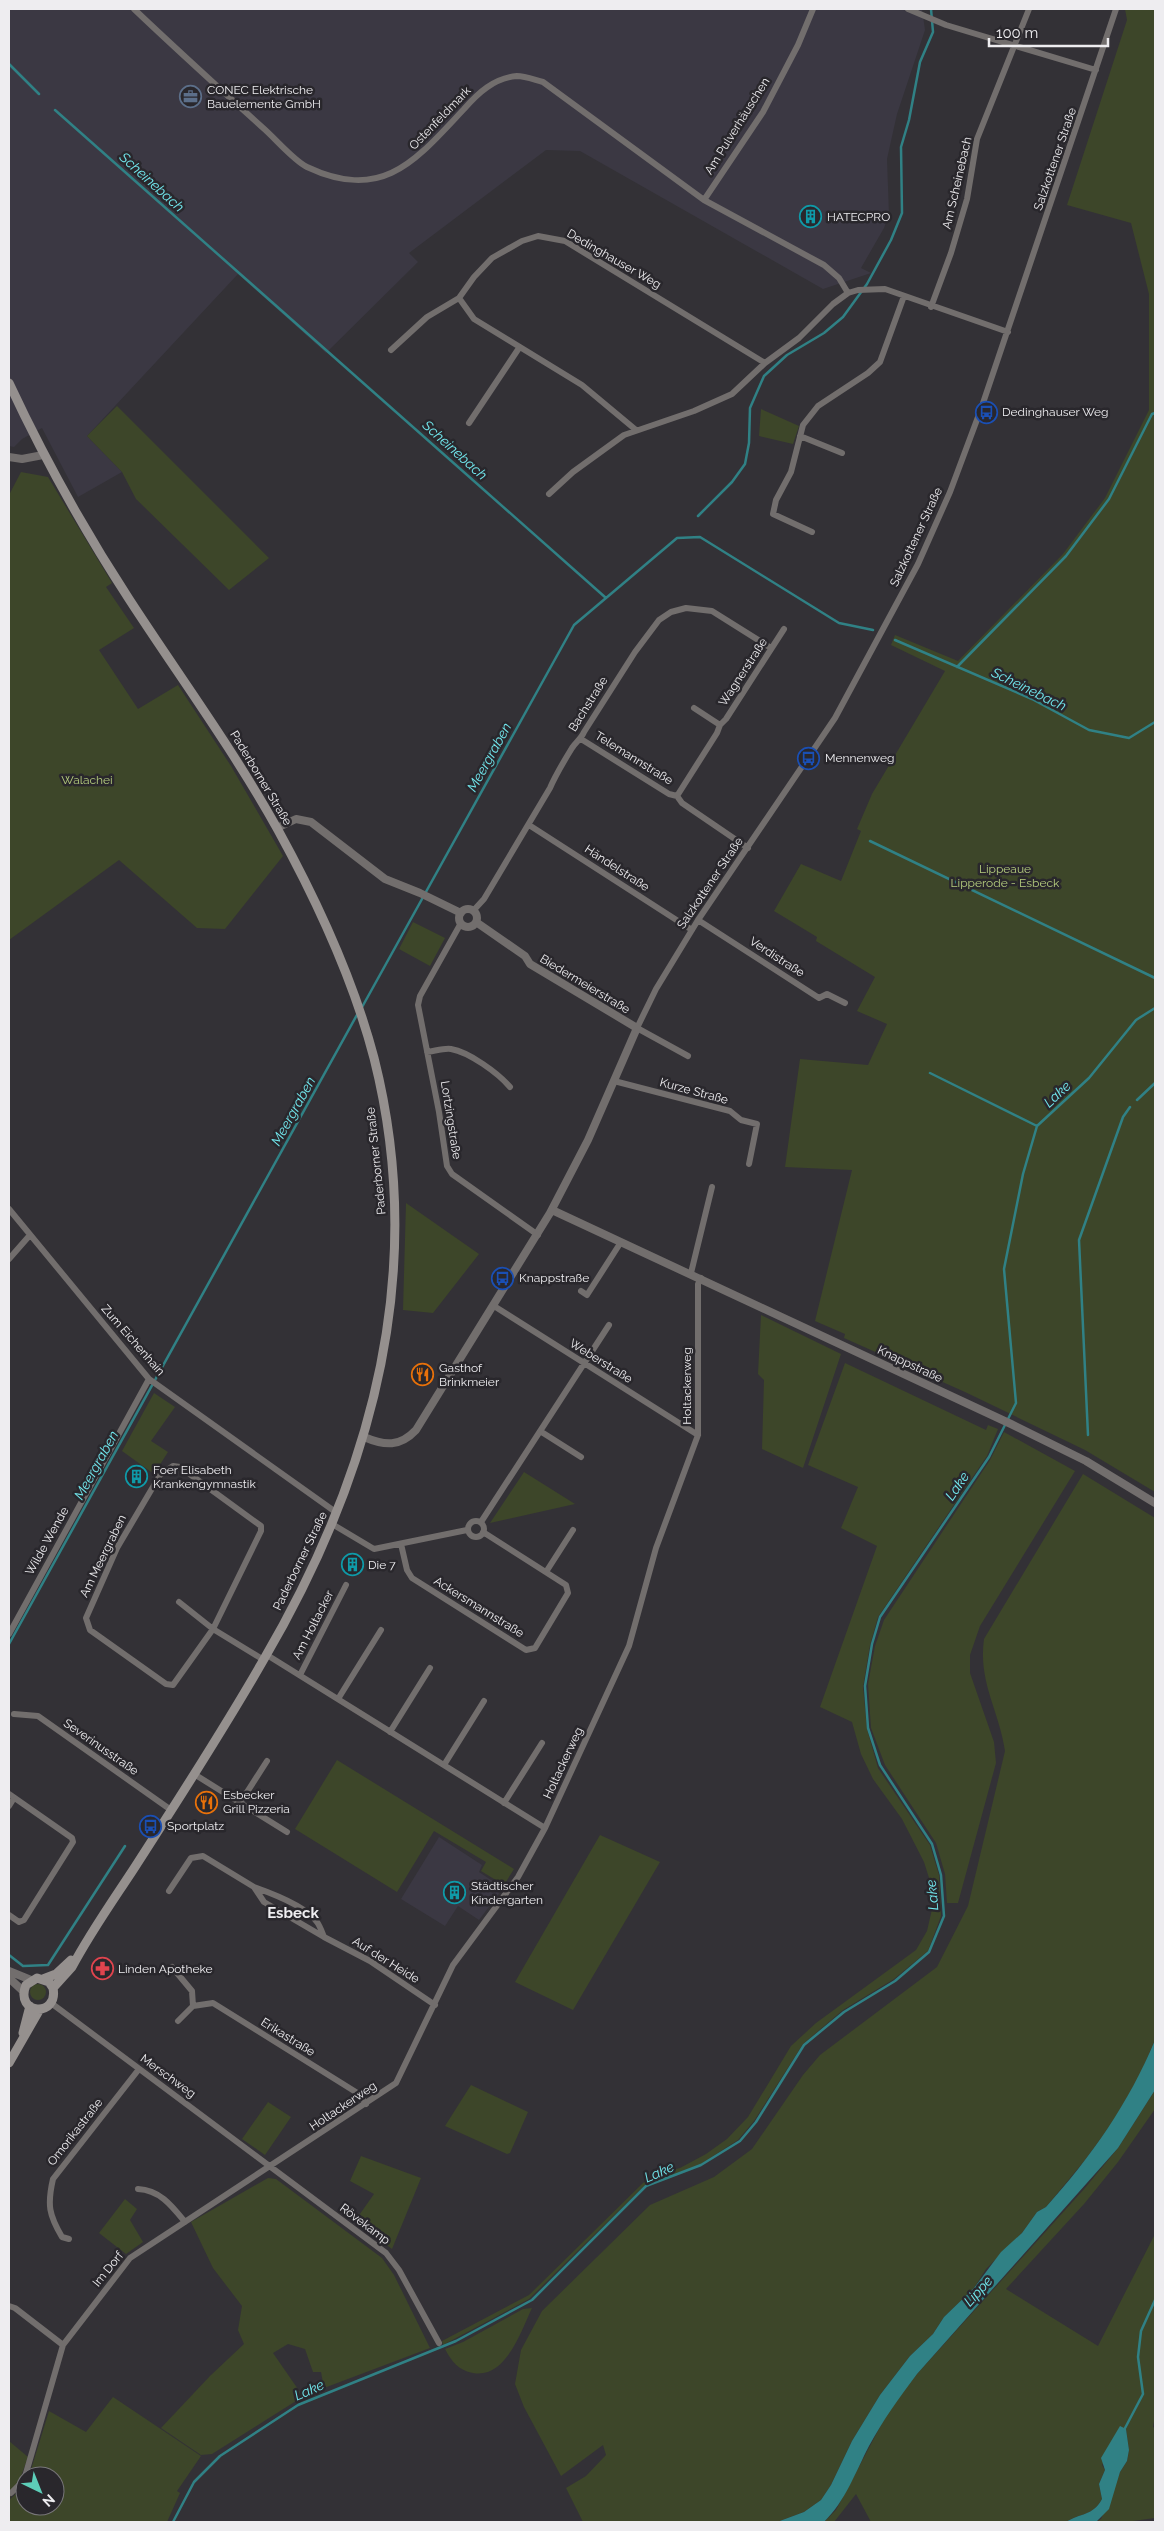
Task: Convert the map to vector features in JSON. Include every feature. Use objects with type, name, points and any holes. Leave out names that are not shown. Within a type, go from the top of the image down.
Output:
[{"type":"main road","name":"Paderborner Straße","points":[[9,383],[48,465],[128,598],[218,730],[277,828],[322,916],[362,1018],[384,1107],[394,1199],[394,1258],[388,1328],[380,1378],[364,1437],[337,1513],[301,1592],[266,1657],[72,1967],[53,1988]]},
{"type":"main road","name":"Paderborner Straße","points":[[30,1980],[43,1979],[56,1974],[79,1954]]},
{"type":"main road","points":[[9,2063],[40,2009],[51,2003],[54,1993],[53,1988],[43,1979]]},
{"type":"main road","points":[[30,1980],[23,1991],[26,2002],[30,2006],[40,2009]]},
{"type":"main road","points":[[18,2048],[30,2006]]},
{"type":"street","name":"Ostenfeldmark","points":[[134,9],[306,166],[336,178],[363,180],[388,176],[405,168],[421,155],[479,92],[494,82],[518,76],[543,82],[704,200],[824,265],[839,278],[848,293]]},
{"type":"street","name":"Am Pulverhäuschen","points":[[704,200],[762,112],[795,50],[813,9]]},
{"type":"street","points":[[908,9],[936,21],[1096,70]]},
{"type":"street","name":"Am Scheinebach","points":[[931,307],[951,254],[967,200],[977,139],[995,92],[1017,45],[1030,9]]},
{"type":"street","name":"Salzkottener Straße","points":[[364,1437],[382,1443],[400,1442],[408,1438],[416,1430],[552,1210],[656,989],[698,920],[835,718],[918,564],[950,492],[1008,332],[1116,9]]},
{"type":"street","name":"Dedinghauser Weg","points":[[391,350],[427,317],[459,298],[474,277],[492,258],[530,238],[538,236],[564,241],[765,363]]},
{"type":"street","points":[[549,494],[573,472],[624,435],[718,402],[744,385],[765,363],[799,338],[848,293],[870,288],[885,289],[931,307],[1008,332]]},
{"type":"street","points":[[812,532],[773,514],[776,500],[791,472],[803,425],[818,406],[868,373],[880,362],[904,296]]},
{"type":"street","points":[[459,298],[474,319],[582,385],[636,430]]},
{"type":"street","points":[[469,423],[520,348]]},
{"type":"street","points":[[800,436],[842,452]]},
{"type":"street","points":[[9,457],[22,459],[43,455]]},
{"type":"street","name":"Bachstraße","points":[[473,911],[484,899],[529,825],[557,772],[575,744],[582,739],[584,732],[635,652],[659,620],[671,612],[693,607],[712,611],[772,648]]},
{"type":"street","name":"Wagnerstraße","points":[[677,796],[717,733],[720,724],[726,719],[784,629]]},
{"type":"street","name":"Wagnerstraße","points":[[694,708],[720,724]]},
{"type":"street","name":"Telemannstraße","points":[[582,739],[669,794],[677,796],[682,803],[748,848]]},
{"type":"street","points":[[277,828],[296,820],[311,822],[384,879],[428,896],[461,913]]},
{"type":"street","name":"Händelstraße","points":[[529,825],[692,930]]},
{"type":"street","points":[[466,909],[473,911],[477,916],[476,922],[470,926],[462,923],[461,913],[466,909]]},
{"type":"street","name":"Verdistraße","points":[[698,920],[819,998],[827,994],[845,1002]]},
{"type":"street","name":"Biedermeierstraße","points":[[476,922],[525,956],[530,964],[637,1028]]},
{"type":"street","name":"Lortzingstraße","points":[[462,923],[420,996],[418,1014],[428,1052],[448,1171],[538,1235]]},
{"type":"street","points":[[637,1028],[688,1056]]},
{"type":"street","points":[[428,1052],[449,1048],[460,1052],[500,1076],[510,1087]]},
{"type":"street","name":"Kurze Straße","points":[[614,1081],[730,1111],[741,1120],[757,1124],[750,1164]]},
{"type":"street","points":[[691,1273],[712,1187]]},
{"type":"street","name":"Zum Eichenhain","points":[[9,1209],[149,1380],[337,1513]]},
{"type":"street","name":"Knappstraße","points":[[552,1210],[691,1273],[1001,1419],[1086,1461],[1155,1503]]},
{"type":"street","points":[[9,1259],[30,1235]]},
{"type":"street","points":[[582,1291],[587,1295],[622,1242]]},
{"type":"street","name":"Holtackerweg","points":[[271,2167],[396,2083],[453,1965],[518,1877],[544,1828],[630,1646],[656,1548],[698,1435],[698,1284],[701,1278]]},
{"type":"street","name":"Weberstraße","points":[[494,1306],[698,1435]]},
{"type":"street","name":"Ackersmannstraße","points":[[468,1530],[471,1522],[476,1520],[481,1522],[608,1326]]},
{"type":"street","name":"Wilde Wende","points":[[9,1634],[149,1380]]},
{"type":"street","points":[[540,1431],[581,1457]]},
{"type":"street","name":"Am Meergraben","points":[[173,1466],[180,1467],[261,1526],[261,1532],[213,1629],[172,1685],[166,1684],[90,1630],[86,1625],[86,1618],[117,1548],[160,1475],[173,1466]]},
{"type":"street","points":[[481,1522],[483,1532]]},
{"type":"street","name":"Ackersmannstraße","points":[[332,1524],[374,1549],[468,1530]]},
{"type":"street","name":"Ackersmannstraße","points":[[401,1544],[407,1570],[412,1578],[526,1650],[535,1648],[568,1593],[566,1585],[483,1532],[479,1536],[474,1537],[468,1530]]},
{"type":"street","points":[[546,1572],[573,1530]]},
{"type":"street","name":"Am Holtacker","points":[[300,1675],[346,1585]]},
{"type":"street","points":[[179,1602],[213,1629],[266,1657]]},
{"type":"street","points":[[338,1699],[381,1630]]},
{"type":"street","name":"Am Holtacker","points":[[266,1657],[300,1675],[544,1828]]},
{"type":"street","points":[[390,1732],[430,1668]]},
{"type":"street","points":[[444,1765],[484,1701]]},
{"type":"street","name":"Severinusstraße","points":[[14,1714],[38,1716],[171,1810]]},
{"type":"street","points":[[504,1803],[542,1743]]},
{"type":"street","points":[[240,1803],[267,1761]]},
{"type":"street","points":[[194,1774],[286,1832]]},
{"type":"street","points":[[9,1806],[12,1796],[72,1838],[73,1842],[24,1920],[19,1922],[9,1915]]},
{"type":"street","name":"Auf der Heide","points":[[169,1891],[191,1858],[203,1856],[254,1888],[270,1893],[311,1914],[318,1922],[324,1937]]},
{"type":"street","name":"Auf der Heide","points":[[254,1888],[264,1902],[370,1961],[434,2005]]},
{"type":"street","points":[[172,1967],[192,1991],[193,2006],[178,2021]]},
{"type":"street","points":[[9,1971],[30,1980]]},
{"type":"street","points":[[9,1978],[23,1991]]},
{"type":"street","name":"Merschweg","points":[[51,2003],[271,2167]]},
{"type":"street","name":"Erikastraße","points":[[193,2006],[213,2003],[359,2094],[366,2104]]},
{"type":"street","name":"Omorikastraße","points":[[69,2240],[62,2237],[52,2218],[49,2199],[53,2179],[139,2069]]},
{"type":"street","name":"Im Dorf","points":[[11,2493],[24,2480],[64,2345],[130,2258],[271,2167]]},
{"type":"street","name":"Rövekamp","points":[[271,2167],[386,2254],[399,2270],[439,2343]]},
{"type":"street","points":[[138,2189],[150,2190],[171,2205],[185,2222]]},
{"type":"street","points":[[9,2306],[15,2308],[64,2345]]},
{"type":"shaded area","points":[[9,9],[922,9],[925,30],[897,114],[887,159],[889,214],[884,228],[861,268],[871,273],[823,289],[580,151],[546,150],[409,253],[418,262],[326,353],[238,274],[87,436],[122,472],[78,497],[42,428],[22,439],[14,447],[9,446]]},
{"type":"shaded area","points":[[439,1837],[482,1865],[479,1872],[503,1888],[479,1920],[458,1906],[445,1926],[401,1899]]},
{"type":"green space","name":"Lippeaue Lipperode - Esbeck","points":[[1125,9],[1155,9],[1155,1492],[1085,1450],[965,1392],[844,1338],[845,1334],[815,1321],[852,1170],[785,1167],[800,1059],[868,1065],[887,1024],[857,1011],[875,977],[816,941],[817,937],[774,911],[801,864],[841,881],[861,831],[857,829],[872,794],[945,671],[891,645],[895,635],[958,661],[1063,554],[1105,498],[1149,410],[1149,294],[1131,223],[1067,205],[1127,20]]},
{"type":"green space","points":[[117,406],[269,558],[229,590],[136,499],[122,472],[87,436]]},
{"type":"green space","points":[[761,409],[799,426],[793,444],[759,436]]},
{"type":"green space","name":"Walachei","points":[[21,472],[48,477],[112,583],[106,587],[134,628],[99,650],[138,709],[178,685],[231,766],[283,856],[225,929],[197,928],[119,860],[9,940],[9,495]]},
{"type":"green space","points":[[413,922],[445,938],[430,966],[399,949]]},
{"type":"green space","points":[[406,1203],[479,1254],[433,1313],[403,1310]]},
{"type":"green space","points":[[761,1315],[841,1354],[803,1468],[762,1449],[764,1380],[758,1374]]},
{"type":"green space","points":[[845,1363],[986,1430],[988,1425],[998,1429],[987,1456],[878,1617],[870,1645],[863,1687],[867,1729],[878,1768],[930,1845],[939,1875],[941,1916],[928,1951],[894,1979],[843,2010],[803,2044],[754,2121],[738,2140],[701,2164],[645,2185],[529,2299],[443,2345],[442,2341],[529,2295],[652,2176],[680,2168],[706,2154],[727,2139],[748,2117],[791,2046],[816,2023],[916,1950],[927,1931],[933,1905],[930,1881],[924,1862],[902,1819],[873,1779],[861,1754],[852,1722],[820,1707],[877,1546],[841,1528],[858,1487],[808,1465]]},
{"type":"green space","points":[[154,1393],[175,1407],[151,1441],[168,1452],[154,1474],[122,1451]]},
{"type":"green space","points":[[1004,1432],[1075,1471],[980,1626],[970,1655],[970,1673],[994,1742],[996,1763],[958,1903],[947,1903],[945,1874],[936,1843],[885,1765],[871,1728],[868,1684],[875,1646],[884,1620],[990,1460]]},
{"type":"green space","points":[[524,1472],[575,1504],[490,1523]]},
{"type":"green space","points":[[1083,1474],[1155,1518],[1155,2040],[1140,2075],[1112,2123],[1085,2160],[1046,2207],[1037,2212],[1022,2233],[986,2269],[974,2288],[944,2317],[933,2334],[910,2356],[880,2395],[852,2441],[831,2485],[821,2500],[804,2512],[777,2522],[583,2522],[566,2488],[586,2476],[606,2455],[603,2445],[561,2476],[524,2407],[515,2384],[521,2350],[542,2311],[650,2205],[714,2177],[752,2149],[803,2075],[820,2055],[937,1967],[968,1906],[1005,1751],[986,1683],[983,1654],[984,1639]]},
{"type":"green space","points":[[337,1760],[514,1869],[504,1885],[481,1871],[486,1862],[434,1831],[397,1892],[295,1829]]},
{"type":"green space","points":[[600,1835],[660,1862],[573,2010],[515,1982]]},
{"type":"green space","points":[[38,1984],[44,1986],[46,1992],[44,1998],[38,2000],[32,1998],[30,1992],[32,1986]]},
{"type":"green space","points":[[471,2085],[528,2112],[510,2153],[507,2154],[445,2126]]},
{"type":"green space","points":[[1155,2090],[1155,2109],[1118,2162],[1084,2204],[1006,2289],[1098,2346],[1155,2234],[1155,2416],[1153,2427],[1155,2428],[1155,2518],[1126,2522],[1096,2522],[1101,2519],[1120,2472],[1127,2461],[1129,2450],[1126,2429],[1102,2465],[1105,2470],[1099,2484],[1102,2499],[1095,2508],[1066,2522],[871,2522],[856,2494],[834,2522],[824,2522],[836,2510],[888,2412],[917,2374],[1085,2188],[1118,2148]]},
{"type":"green space","points":[[268,2102],[291,2117],[265,2155],[242,2139]]},
{"type":"green space","points":[[361,2156],[421,2178],[392,2249],[355,2221],[374,2194],[350,2181]]},
{"type":"green space","points":[[268,2178],[276,2179],[382,2258],[394,2275],[430,2348],[324,2388],[321,2372],[313,2372],[305,2349],[288,2344],[273,2353],[300,2392],[296,2401],[212,2454],[201,2455],[161,2428],[210,2376],[244,2344],[238,2330],[242,2306],[213,2268],[191,2222]]},
{"type":"green space","points":[[125,2199],[137,2209],[130,2220],[143,2242],[126,2254],[99,2233]]},
{"type":"green space","points":[[532,2308],[511,2351],[495,2369],[485,2373],[473,2373],[463,2370],[450,2358],[445,2349],[463,2342],[523,2309]]},
{"type":"green space","points":[[113,2397],[201,2456],[177,2491],[180,2493],[167,2522],[9,2522],[9,2500],[15,2495],[15,2516],[65,2516],[65,2466],[32,2466],[49,2411],[86,2432]]},
{"type":"green space","points":[[9,2441],[28,2457],[25,2466],[15,2466],[15,2493],[9,2498]]},
{"type":"water","name":"Lippe","points":[[1155,2040],[1155,2090],[1118,2148],[917,2374],[880,2427],[832,2514],[824,2522],[777,2522],[804,2512],[821,2500],[831,2485],[852,2441],[880,2395],[910,2356],[933,2334],[944,2317],[974,2288],[1001,2252],[1022,2233],[1037,2212],[1046,2207],[1078,2169],[1121,2107]]},
{"type":"water","points":[[1120,2426],[1126,2429],[1129,2450],[1127,2461],[1120,2472],[1109,2509],[1096,2522],[1066,2522],[1095,2508],[1102,2499],[1099,2484],[1105,2470],[1101,2458]]},
{"type":"waterway","points":[[698,516],[732,482],[745,464],[749,443],[750,408],[764,376],[787,355],[824,333],[843,317],[867,284],[891,240],[902,213],[901,147],[909,120],[920,62],[933,32],[931,9]]},
{"type":"waterway","name":"Scheinebach","points":[[9,64],[39,94]]},
{"type":"waterway","name":"Scheinebach","points":[[55,110],[606,598],[677,538],[700,537],[839,623],[873,630]]},
{"type":"waterway","points":[[957,667],[1066,556],[1109,499],[1152,414],[1155,413]]},
{"type":"waterway","name":"Meergraben","points":[[361,1009],[574,625],[606,598]]},
{"type":"waterway","name":"Scheinebach","points":[[895,640],[1032,699],[1089,730],[1129,738],[1155,722]]},
{"type":"waterway","points":[[870,841],[1155,978]]},
{"type":"waterway","name":"Lake","points":[[173,2522],[194,2482],[220,2456],[298,2405],[456,2341],[532,2300],[646,2186],[701,2165],[740,2141],[756,2122],[804,2045],[844,2012],[895,1981],[929,1952],[944,1916],[941,1875],[932,1844],[880,1765],[868,1728],[865,1686],[872,1644],[880,1617],[989,1457],[1016,1403],[1004,1269],[1023,1174],[1037,1126],[1089,1078],[1136,1020],[1155,1008]]},
{"type":"waterway","name":"Meergraben","points":[[9,1644],[358,1013]]},
{"type":"waterway","points":[[930,1073],[1037,1126]]},
{"type":"waterway","points":[[1137,1100],[1155,1083]]},
{"type":"waterway","points":[[1088,1435],[1079,1240],[1123,1117],[1130,1107]]},
{"type":"waterway","points":[[9,1955],[23,1966],[48,1965],[125,1846]]},
{"type":"waterway","points":[[1124,2430],[1143,2394],[1138,2357],[1141,2331],[1155,2300]]},
{"type":"place","name":"CONEC Elektrische Bauelemente GmbH","points":[[191,97]]},
{"type":"place","name":"HATECPRO","points":[[811,217]]},
{"type":"place","name":"Dedinghauser Weg","points":[[986,412]]},
{"type":"place","name":"Mennenweg","points":[[809,758]]},
{"type":"place","name":"Knappstraße","points":[[503,1278]]},
{"type":"place","name":"Gasthof Brinkmeier","points":[[423,1375]]},
{"type":"place","name":"Foer Elisabeth Krankengymnastik","points":[[137,1477]]},
{"type":"place","name":"Die 7","points":[[352,1565]]},
{"type":"place","name":"Esbecker Grill Pizzeria","points":[[207,1802]]},
{"type":"place","name":"Sportplatz","points":[[151,1826]]},
{"type":"place","name":"Städtischer Kindergarten","points":[[455,1893]]},
{"type":"place","name":"Linden Apotheke","points":[[102,1969]]},
{"type":"district","name":"Esbeck","points":[[293,1913]]}]
